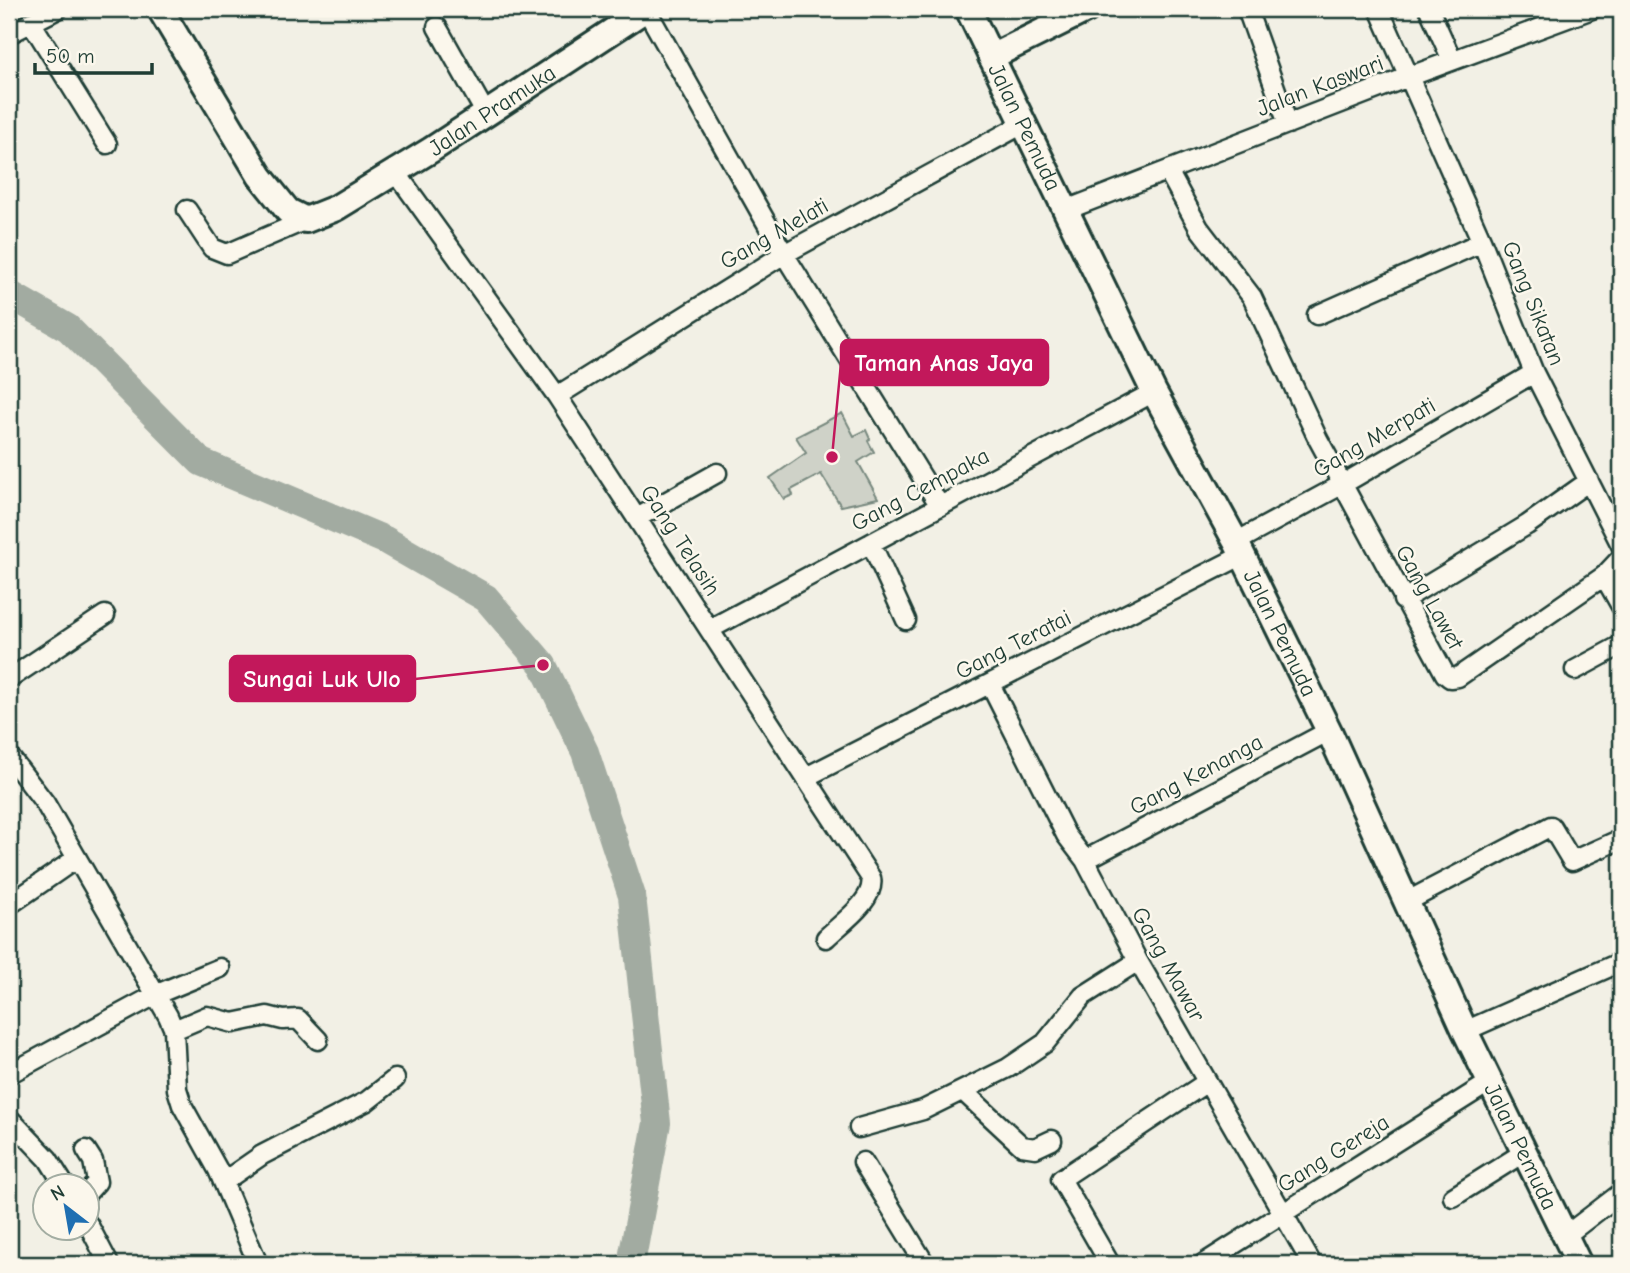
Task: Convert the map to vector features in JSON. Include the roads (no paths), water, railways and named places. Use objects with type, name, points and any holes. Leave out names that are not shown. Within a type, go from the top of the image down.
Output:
[{"type":"main road","points":[[160,9],[260,176],[288,211],[306,220]]},
{"type":"main road","name":"Jalan Pramuka","points":[[306,220],[336,208],[646,9]]},
{"type":"main road","name":"Jalan Pemuda","points":[[968,9],[1154,392],[1239,549],[1329,731],[1465,1031],[1579,1264]]},
{"type":"main road","points":[[991,57],[1088,9]]},
{"type":"street","points":[[9,34],[58,9]]},
{"type":"street","points":[[646,9],[784,254],[940,506]]},
{"type":"street","points":[[1247,9],[1289,124]]},
{"type":"street","name":"Gang Sikatan","points":[[1379,9],[1482,242],[1534,373],[1621,545]]},
{"type":"street","points":[[1429,9],[1452,60]]},
{"type":"street","name":"Jalan Kaswari","points":[[1066,211],[1408,76],[1592,9]]},
{"type":"street","points":[[31,22],[107,144]]},
{"type":"street","points":[[437,27],[486,114]]},
{"type":"street","name":"Gang Melati","points":[[557,396],[784,254],[1023,124]]},
{"type":"street","name":"Gang Telasih","points":[[395,171],[557,396],[806,777],[873,885],[869,895],[825,938]]},
{"type":"street","name":"Gang Lawet","points":[[1168,171],[1199,228],[1252,297],[1343,484],[1445,674],[1450,678],[1458,677],[1604,576]]},
{"type":"street","points":[[187,210],[212,248],[226,254],[306,220]]},
{"type":"street","points":[[1317,315],[1482,242]]},
{"type":"street","name":"Gang Merpati","points":[[1239,549],[1343,484],[1534,373]]},
{"type":"street","name":"Gang Cempaka","points":[[710,629],[1154,392]]},
{"type":"street","points":[[637,518],[717,473]]},
{"type":"street","points":[[1403,600],[1527,525],[1589,481]]},
{"type":"street","points":[[872,543],[906,620]]},
{"type":"street","name":"Gang Teratai","points":[[806,777],[990,684],[1239,549]]},
{"type":"street","points":[[1621,558],[1604,576],[1621,606]]},
{"type":"street","points":[[9,679],[105,615]]},
{"type":"street","points":[[1575,670],[1621,645]]},
{"type":"street","name":"Gang Mawar","points":[[990,684],[1066,835],[1085,860],[1138,961],[1281,1215],[1312,1264]]},
{"type":"street","name":"Gang Kenanga","points":[[1085,860],[1329,731]]},
{"type":"street","points":[[9,756],[45,803],[157,994],[174,1031],[177,1090],[182,1105],[223,1182],[258,1264]]},
{"type":"street","points":[[1406,902],[1551,826],[1574,861],[1621,839]]},
{"type":"street","points":[[9,905],[77,858]]},
{"type":"street","points":[[859,1128],[923,1110],[1036,1051],[1083,996],[1138,961]]},
{"type":"street","points":[[1465,1031],[1621,961]]},
{"type":"street","points":[[9,1074],[157,994],[220,968]]},
{"type":"street","points":[[174,1031],[207,1016],[233,1023],[267,1016],[283,1020],[298,1019],[318,1040]]},
{"type":"street","points":[[223,1182],[262,1155],[367,1101],[395,1079]]},
{"type":"street","points":[[1110,1264],[1060,1179],[1207,1082]]},
{"type":"street","name":"Gang Gereja","points":[[1203,1264],[1490,1082]]},
{"type":"street","points":[[963,1091],[1023,1146],[1035,1148],[1052,1140]]},
{"type":"street","points":[[9,1118],[48,1159],[56,1172]]},
{"type":"street","points":[[86,1150],[93,1161],[95,1172]]},
{"type":"street","points":[[1453,1196],[1523,1153]]},
{"type":"street","points":[[863,1162],[925,1264]]},
{"type":"street","points":[[1565,1236],[1621,1194]]},
{"type":"street","points":[[97,1242],[109,1264]]},
{"type":"waterway","points":[[9,294],[68,328],[201,462],[385,540],[486,598],[543,665],[585,752],[632,896],[657,1123],[631,1264]]},
{"type":"place","name":"Taman Anas Jaya","points":[[832,457]]},
{"type":"place","name":"Sungai Luk Ulo","points":[[543,665]]}]
